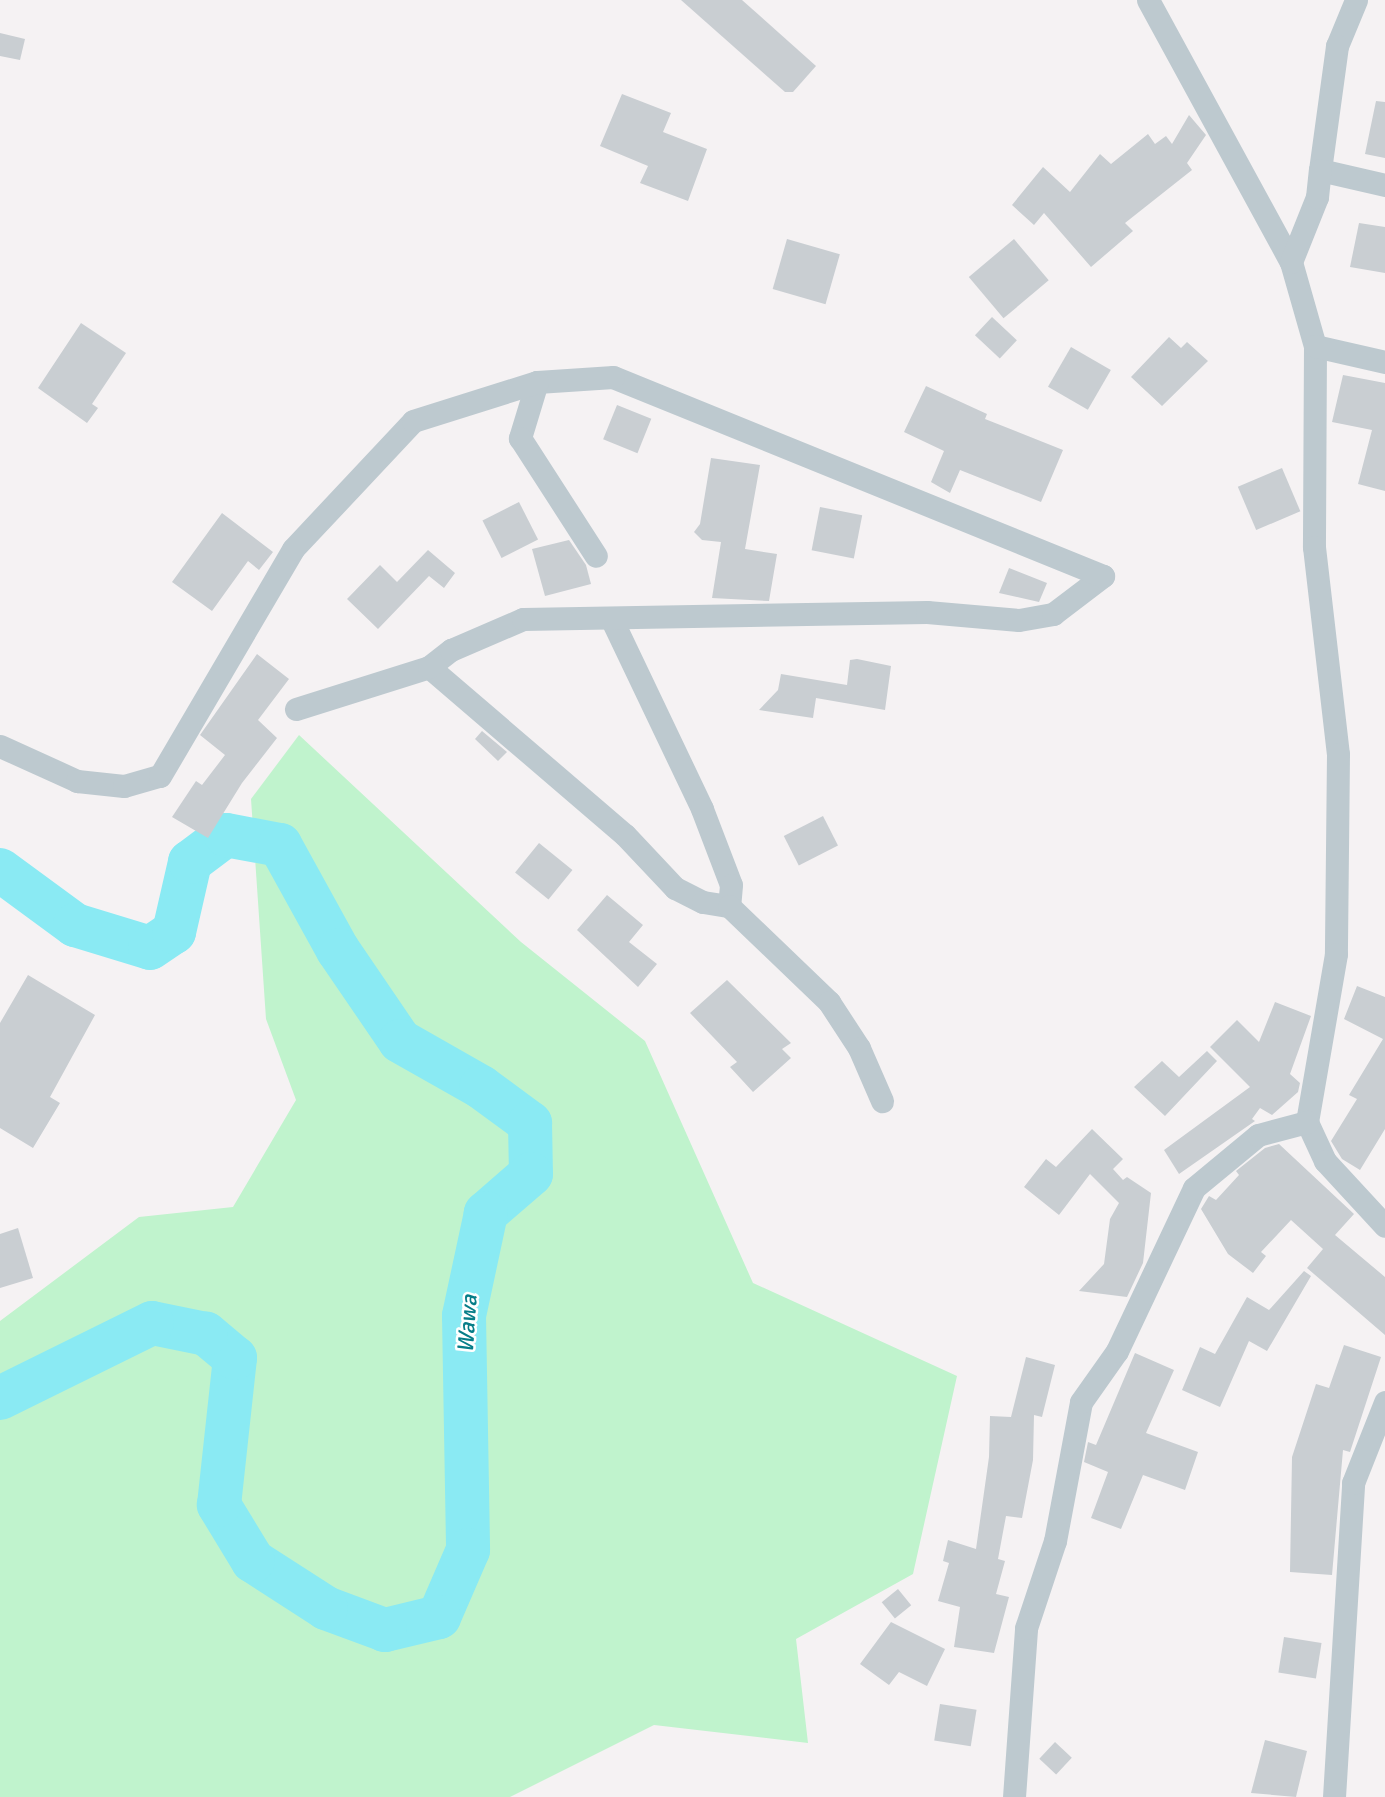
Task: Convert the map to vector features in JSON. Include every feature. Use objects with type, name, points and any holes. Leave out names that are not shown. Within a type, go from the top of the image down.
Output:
[{"type":"street","points":[[1148,0],[1291,262],[1315,346],[1314,547],[1338,754],[1336,954],[1307,1122],[1325,1161],[1385,1226]]},
{"type":"street","points":[[1291,262],[1317,197],[1337,46],[1356,0]]},
{"type":"street","points":[[1320,170],[1385,185]]},
{"type":"street","points":[[1315,346],[1385,362]]},
{"type":"street","points":[[0,746],[77,780],[124,786],[160,776],[293,550],[413,421],[537,382],[613,377],[1103,576],[1053,614],[1019,620],[927,612],[612,620],[523,619],[451,650],[429,667],[296,709]]},
{"type":"street","points":[[537,382],[520,438],[596,556]]},
{"type":"street","points":[[612,620],[702,808],[731,885],[729,906]]},
{"type":"street","points":[[429,667],[625,835],[675,888],[703,902],[729,906],[829,1002],[859,1048],[882,1101]]},
{"type":"street","points":[[1014,1797],[1026,1628],[1055,1541],[1081,1402],[1117,1351],[1194,1188],[1258,1135],[1307,1122]]},
{"type":"street","points":[[1334,1797],[1353,1483],[1385,1402]]},
{"type":"green space","points":[[299,735],[521,942],[645,1041],[753,1283],[957,1376],[913,1574],[796,1639],[808,1743],[654,1725],[510,1797],[0,1797],[0,1321],[139,1217],[233,1207],[296,1100],[266,1019],[251,799]]},
{"type":"building","points":[[681,0],[742,0],[816,66],[793,92],[785,92]]},
{"type":"building","points":[[0,33],[25,39],[20,60],[0,56]]},
{"type":"building","points":[[622,94],[671,113],[663,132],[707,149],[688,201],[640,183],[648,166],[600,146]]},
{"type":"building","points":[[1376,101],[1385,102],[1385,158],[1365,154]]},
{"type":"building","points":[[1189,115],[1206,135],[1187,163],[1192,170],[1125,223],[1133,231],[1091,267],[1044,213],[1034,225],[1012,205],[1043,167],[1070,192],[1100,154],[1111,164],[1148,134],[1155,144],[1166,136],[1172,144]]},
{"type":"building","points":[[1359,223],[1385,227],[1385,273],[1350,267]]},
{"type":"building","points":[[787,239],[840,254],[826,304],[773,289]]},
{"type":"building","points":[[1014,239],[1049,280],[1004,318],[969,277]]},
{"type":"building","points":[[992,317],[1017,340],[1000,358],[975,335]]},
{"type":"building","points":[[81,323],[126,353],[92,404],[98,408],[87,423],[38,388]]},
{"type":"building","points":[[1169,337],[1181,348],[1187,342],[1208,361],[1162,406],[1131,377]]},
{"type":"building","points":[[1071,347],[1111,370],[1088,410],[1048,387]]},
{"type":"building","points":[[1343,375],[1385,383],[1385,491],[1358,484],[1372,430],[1332,422]]},
{"type":"building","points":[[926,386],[987,414],[985,419],[1063,450],[1041,502],[960,470],[950,493],[931,482],[944,451],[904,432]]},
{"type":"building","points":[[617,405],[651,419],[637,453],[603,439]]},
{"type":"building","points":[[711,458],[760,465],[745,549],[777,554],[769,601],[712,598],[721,542],[702,540],[694,532],[700,524]]},
{"type":"building","points":[[1282,468],[1300,511],[1256,530],[1238,487]]},
{"type":"building","points":[[519,502],[538,539],[502,558],[482,521]]},
{"type":"building","points":[[820,507],[862,515],[854,558],[812,550]]},
{"type":"building","points":[[222,513],[273,552],[259,570],[248,561],[212,611],[172,582]]},
{"type":"building","points":[[569,540],[586,565],[591,584],[545,596],[532,549]]},
{"type":"building","points":[[428,550],[455,573],[444,588],[429,576],[378,629],[347,599],[380,565],[397,582]]},
{"type":"building","points":[[1009,568],[1047,583],[1039,602],[999,593]]},
{"type":"building","points":[[257,654],[289,679],[258,720],[277,738],[242,783],[208,838],[172,817],[196,781],[202,785],[225,755],[200,735]]},
{"type":"building","points":[[850,660],[891,666],[885,710],[816,698],[813,718],[759,710],[778,690],[781,674],[847,685]]},
{"type":"building","points":[[482,731],[507,752],[498,761],[475,739]]},
{"type":"building","points":[[823,816],[838,845],[799,865],[784,836]]},
{"type":"building","points":[[539,843],[572,870],[549,900],[515,873]]},
{"type":"building","points":[[607,895],[643,925],[629,942],[657,964],[638,987],[577,930]]},
{"type":"building","points":[[28,975],[95,1015],[50,1097],[60,1103],[33,1148],[0,1128],[0,1023]]},
{"type":"building","points":[[727,980],[791,1043],[782,1049],[791,1058],[753,1092],[730,1067],[737,1062],[690,1013]]},
{"type":"building","points":[[1357,986],[1385,997],[1385,1129],[1360,1170],[1342,1159],[1331,1141],[1357,1099],[1349,1095],[1383,1039],[1344,1019]]},
{"type":"building","points":[[1275,1002],[1311,1016],[1290,1074],[1300,1083],[1298,1092],[1272,1115],[1260,1108],[1252,1119],[1255,1121],[1179,1174],[1164,1150],[1250,1087],[1210,1047],[1237,1020],[1259,1042]]},
{"type":"building","points":[[1207,1051],[1217,1061],[1165,1116],[1134,1087],[1162,1061],[1179,1077]]},
{"type":"building","points":[[1092,1129],[1123,1159],[1113,1169],[1123,1180],[1127,1177],[1151,1193],[1143,1263],[1127,1297],[1079,1291],[1104,1264],[1110,1219],[1119,1203],[1090,1174],[1059,1215],[1024,1187],[1046,1159],[1056,1167]]},
{"type":"building","points":[[1279,1144],[1354,1214],[1335,1235],[1385,1277],[1385,1335],[1307,1268],[1323,1249],[1291,1220],[1261,1252],[1266,1256],[1253,1273],[1228,1254],[1201,1209],[1209,1196],[1216,1200],[1239,1175],[1236,1171],[1265,1148]]},
{"type":"building","points":[[18,1228],[33,1278],[0,1288],[0,1234]]},
{"type":"building","points":[[1304,1271],[1311,1276],[1267,1351],[1249,1341],[1220,1407],[1182,1390],[1200,1347],[1215,1354],[1247,1297],[1269,1310]]},
{"type":"building","points":[[1344,1345],[1381,1357],[1350,1452],[1343,1450],[1332,1575],[1290,1572],[1292,1457],[1316,1384],[1329,1388]]},
{"type":"building","points":[[1135,1353],[1174,1370],[1146,1433],[1198,1452],[1185,1490],[1143,1475],[1121,1529],[1091,1518],[1108,1472],[1084,1462],[1088,1442],[1096,1445]]},
{"type":"building","points":[[1026,1357],[1055,1365],[1042,1417],[1034,1415],[1033,1460],[1022,1518],[1006,1516],[998,1559],[1005,1561],[996,1594],[1009,1597],[994,1653],[954,1647],[960,1607],[938,1601],[949,1563],[943,1561],[948,1540],[976,1549],[989,1457],[990,1416],[1011,1417]]},
{"type":"building","points":[[898,1589],[911,1605],[895,1619],[882,1602]]},
{"type":"building","points":[[891,1622],[945,1649],[927,1686],[899,1672],[889,1685],[860,1664]]},
{"type":"building","points":[[1284,1637],[1322,1643],[1316,1679],[1278,1673]]},
{"type":"building","points":[[940,1704],[977,1710],[971,1746],[934,1741]]},
{"type":"building","points":[[1265,1740],[1307,1751],[1296,1797],[1251,1793]]},
{"type":"building","points":[[1055,1742],[1072,1758],[1056,1775],[1039,1759]]},
{"type":"waterway","name":"Wawa","points":[[0,870],[75,925],[150,948],[174,932],[190,862],[226,835],[280,845],[338,950],[400,1041],[481,1087],[530,1123],[531,1174],[486,1213],[464,1316],[468,1550],[439,1617],[385,1630],[326,1608],[253,1561],[219,1505],[235,1358],[206,1334],[152,1323],[0,1398]]}]
